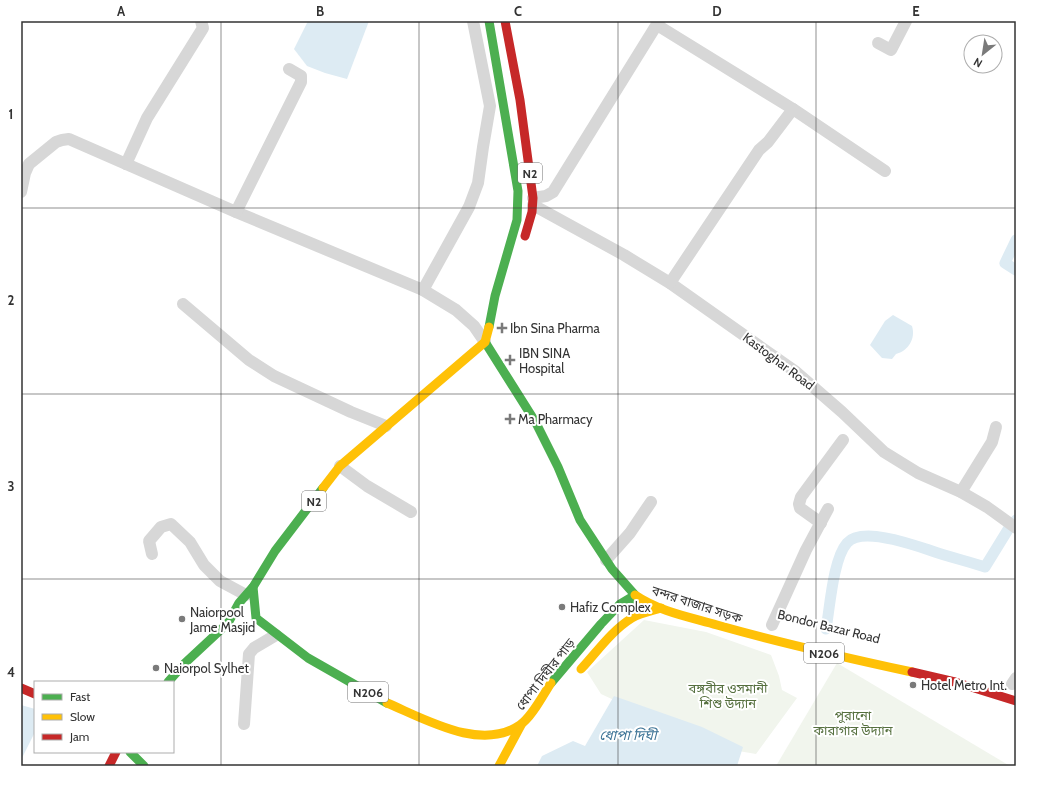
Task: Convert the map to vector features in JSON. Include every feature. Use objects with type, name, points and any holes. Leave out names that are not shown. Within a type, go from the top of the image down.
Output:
[{"type":"main road","name":"N2","points":[[169,681],[185,663],[228,623],[239,603],[249,591],[275,551],[340,466],[485,342],[492,318],[495,296],[517,220],[518,191],[489,21]]},
{"type":"main road","name":"N2","points":[[506,21],[520,100],[533,201],[523,242]]},
{"type":"main road","name":"N2","points":[[492,318],[506,292]]},
{"type":"main road","name":"বন্দর বাজার সড়ক","points":[[485,342],[536,423],[558,467],[580,520],[606,560],[635,595],[644,601],[661,608],[760,637],[948,681],[1016,701]]},
{"type":"main road","points":[[617,608],[619,577]]},
{"type":"main road","points":[[228,623],[249,619],[249,591]]},
{"type":"main road","name":"N206","points":[[617,608],[635,595],[652,594]]},
{"type":"main road","points":[[633,618],[636,605],[635,595]]},
{"type":"main road","name":"ধোপা দিঘীর পাড়","points":[[499,766],[521,725],[538,705],[550,684],[601,624],[617,608]]},
{"type":"main road","points":[[573,678],[617,631],[633,618],[645,612],[661,608]]},
{"type":"main road","name":"N206","points":[[249,619],[276,635],[308,658],[385,702],[449,729],[473,735],[498,735],[521,725]]},
{"type":"main road","points":[[21,688],[34,694]]},
{"type":"main road","name":"N206","points":[[538,705],[554,696]]},
{"type":"main road","points":[[109,766],[116,753]]},
{"type":"main road","points":[[131,753],[144,766]]},
{"type":"street","points":[[126,164],[147,118],[203,28],[201,21]]},
{"type":"street","points":[[424,290],[469,207],[478,183],[490,106],[473,21]]},
{"type":"street","points":[[878,43],[891,50],[906,21]]},
{"type":"street","points":[[533,201],[553,192],[658,23],[793,109],[885,171]]},
{"type":"street","points":[[236,212],[301,82],[301,76],[289,69]]},
{"type":"street","points":[[670,283],[759,150],[768,142],[793,109]]},
{"type":"street","points":[[21,192],[25,173],[29,164],[56,142],[69,139],[236,212],[424,290],[456,310],[474,326],[485,342]]},
{"type":"street","name":"Kastoghar Road","points":[[533,201],[670,283],[796,372],[842,412],[884,452],[918,473],[961,492],[987,507],[1016,528]]},
{"type":"street","points":[[183,304],[248,360],[274,376],[351,412],[386,426]]},
{"type":"street","points":[[961,492],[992,442],[996,427]]},
{"type":"street","points":[[821,523],[800,508],[799,504],[801,497],[842,440]]},
{"type":"street","points":[[340,466],[367,486],[411,512]]},
{"type":"street","points":[[606,560],[630,533],[651,502]]},
{"type":"street","points":[[772,625],[806,550],[828,509]]},
{"type":"street","points":[[152,554],[150,541],[161,526],[171,524],[190,542],[204,565],[220,581],[249,591]]},
{"type":"street","points":[[244,724],[249,654],[254,648],[276,635]]},
{"type":"green space","name":"বঙ্গবীর ওসমানী শিশু উদ্যান","points":[[644,620],[706,632],[771,655],[779,676],[782,690],[797,698],[756,754],[715,747],[601,694],[587,672]]},
{"type":"green space","name":"পুরানো কারাগার উদ্যান","points":[[837,663],[1010,766],[776,766]]},
{"type":"water","points":[[308,21],[369,21],[347,79],[307,66],[294,49]]},
{"type":"water","points":[[893,315],[912,326],[912,340],[904,350],[896,354],[892,359],[882,358],[870,345],[885,321]]},
{"type":"water","name":"ধোপা দিঘী","points":[[614,696],[702,727],[743,747],[737,766],[537,766],[542,756],[573,741],[585,746]]},
{"type":"water","points":[[21,705],[34,709],[34,734],[21,760]]},
{"type":"waterway","points":[[1016,240],[1005,263],[1016,270]]},
{"type":"waterway","points":[[826,629],[838,560],[847,543],[854,538],[864,536],[888,538],[985,567],[1009,528],[1016,520]]},
{"type":"traffic: fast","points":[[489,21],[518,191],[517,220],[495,296],[489,327]]},
{"type":"traffic: fast","points":[[485,342],[536,423],[558,467],[580,520],[612,569],[635,595],[635,610]]},
{"type":"traffic: fast","points":[[169,681],[185,663],[228,623],[239,603],[253,587],[275,551],[323,488]]},
{"type":"traffic: fast","points":[[253,587],[256,618],[308,658],[387,703]]},
{"type":"traffic: fast","points":[[551,683],[620,604],[635,595]]},
{"type":"traffic: fast","points":[[131,753],[144,766]]},
{"type":"traffic: slow","points":[[323,488],[340,466],[485,342],[489,327]]},
{"type":"traffic: slow","points":[[635,595],[654,606],[665,610],[741,632],[912,672]]},
{"type":"traffic: slow","points":[[581,669],[611,635],[624,623],[638,615],[661,608]]},
{"type":"traffic: slow","points":[[387,703],[435,724],[453,730],[471,734],[488,735],[505,732],[520,725],[533,711],[551,683]]},
{"type":"traffic: slow","points":[[499,766],[521,725]]},
{"type":"traffic: jam","points":[[505,21],[520,100],[533,198],[532,212],[525,236]]},
{"type":"traffic: jam","points":[[912,672],[955,682],[1016,701]]},
{"type":"traffic: jam","points":[[21,688],[34,694]]},
{"type":"traffic: jam","points":[[109,766],[116,753]]},
{"type":"place","name":"Ibn Sina Pharma","points":[[502,328]]},
{"type":"place","name":"IBN SINA Hospital","points":[[510,360]]},
{"type":"place","name":"Ma Pharmacy","points":[[510,419]]},
{"type":"place","name":"Hafiz Complex","points":[[562,607]]},
{"type":"place","name":"Naiorpool Jame Masjid","points":[[182,619]]},
{"type":"place","name":"Naiorpol Sylhet","points":[[156,668]]},
{"type":"place","name":"Hotel Metro Int.","points":[[913,685]]}]
